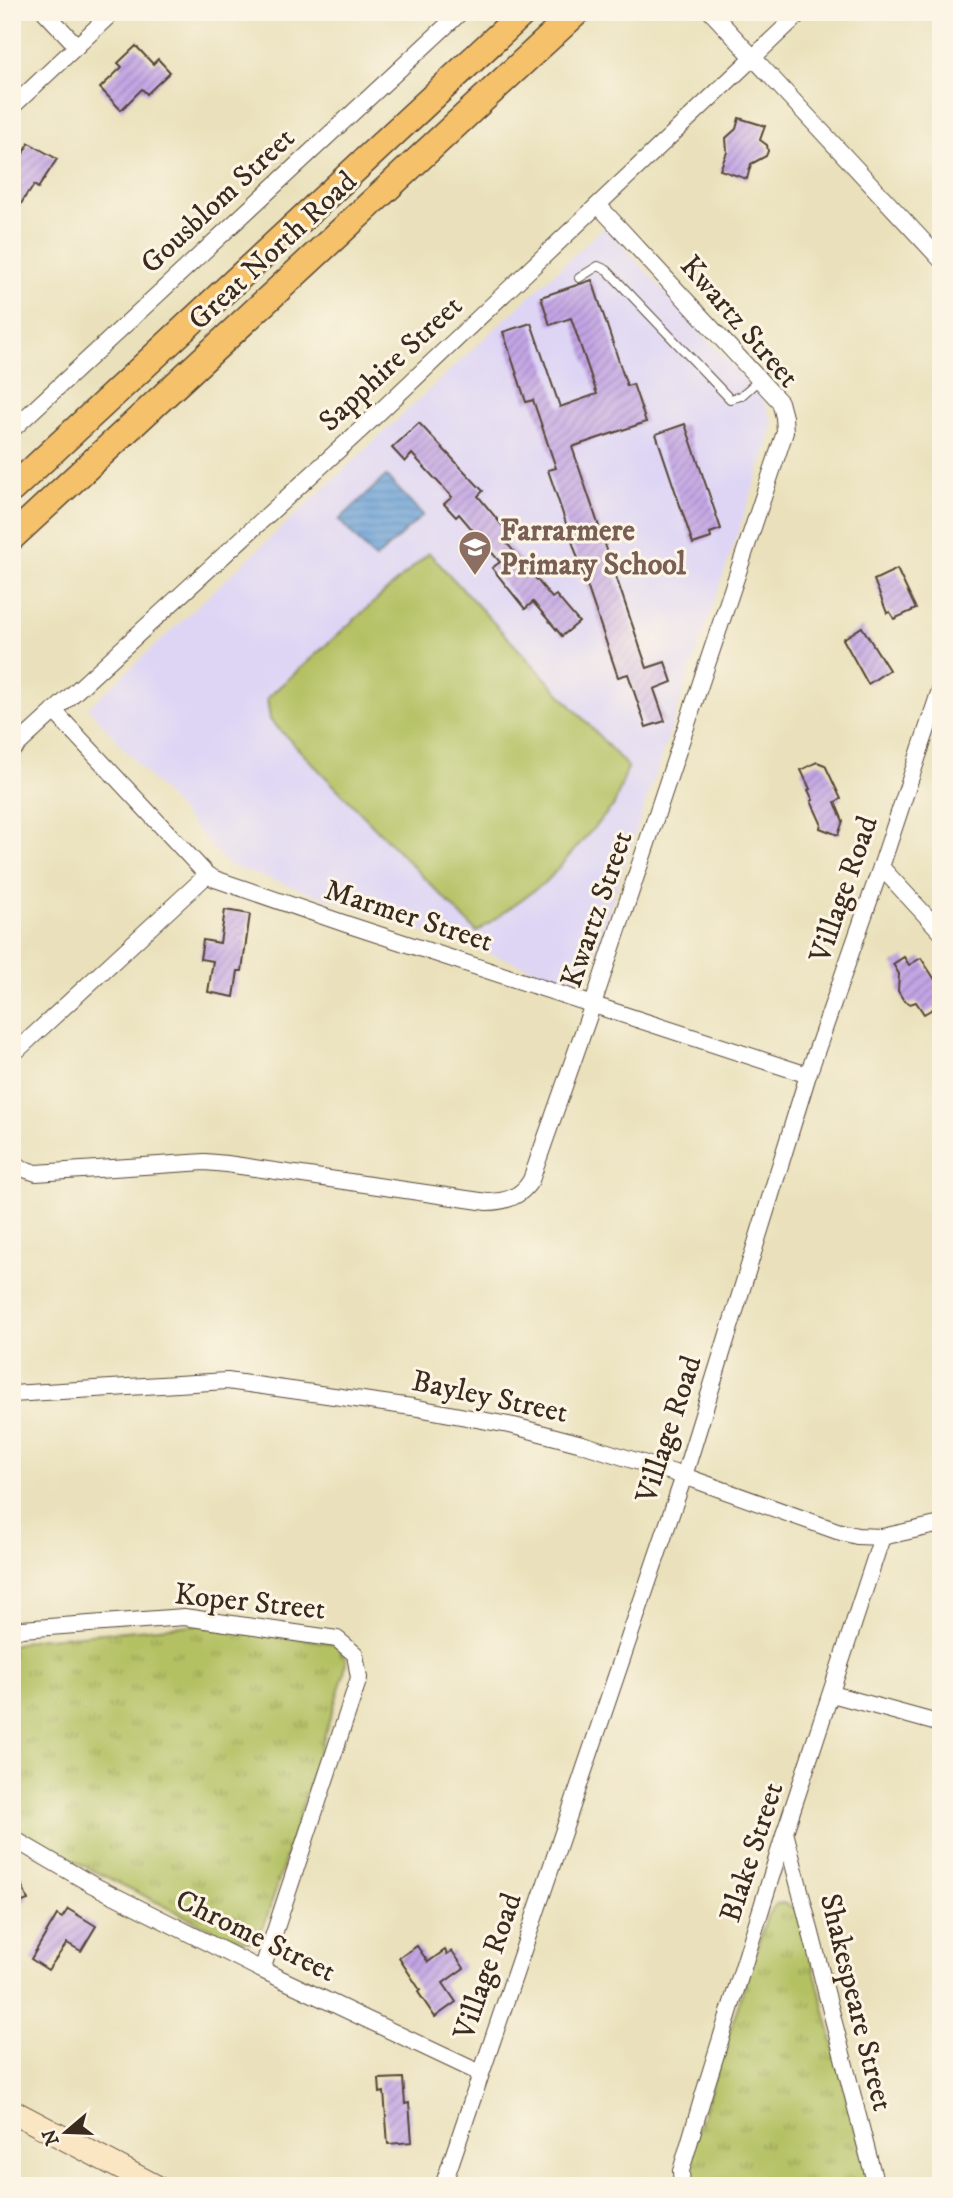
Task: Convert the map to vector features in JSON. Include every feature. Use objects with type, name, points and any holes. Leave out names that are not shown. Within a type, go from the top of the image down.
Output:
[{"type":"main road","name":"Great North Road","points":[[12,489],[524,12]]},
{"type":"main road","name":"Great North Road","points":[[12,537],[577,12]]},
{"type":"street","points":[[45,12],[77,46]]},
{"type":"street","points":[[12,107],[113,12]]},
{"type":"street","name":"Gousblom Street","points":[[12,430],[461,12]]},
{"type":"street","points":[[711,12],[941,260]]},
{"type":"street","name":"Sapphire Street","points":[[12,750],[359,430],[801,12]]},
{"type":"street","name":"Kwartz Street","points":[[12,1160],[21,1168],[36,1173],[205,1162],[487,1202],[512,1199],[526,1188],[531,1180],[593,1004],[785,432],[780,402],[598,205]]},
{"type":"street","name":"Village Road","points":[[443,2186],[684,1476],[808,1075],[941,687]]},
{"type":"street","name":"Marmer Street","points":[[54,711],[207,875],[221,882],[808,1075]]},
{"type":"street","points":[[881,867],[941,932]]},
{"type":"street","points":[[12,1055],[207,875]]},
{"type":"street","name":"Bayley Street","points":[[12,1394],[227,1381],[412,1407],[514,1426],[684,1476],[857,1536],[882,1537],[941,1524]]},
{"type":"street","name":"Blake Street","points":[[682,2186],[681,2171],[785,1832],[882,1537]]},
{"type":"street","name":"Koper Street","points":[[12,1632],[22,1629],[184,1617],[337,1639],[355,1654],[359,1678],[262,1970]]},
{"type":"street","points":[[832,1694],[941,1724]]},
{"type":"street","name":"Shakespeare Street","points":[[785,1832],[876,2186]]},
{"type":"street","name":"Chrome Street","points":[[12,1838],[91,1884],[262,1970],[480,2073]]},
{"type":"street","points":[[12,2111],[155,2186]]},
{"type":"lane","points":[[579,278],[598,266],[607,270],[730,399],[741,396],[760,379]]},
{"type":"shaded area","name":"Farrarmere Primary School","points":[[605,226],[764,401],[773,423],[591,963],[583,978],[567,980],[228,865],[88,708]]},
{"type":"green space","points":[[429,553],[628,767],[614,805],[548,880],[477,932],[270,720],[267,698]]},
{"type":"green space","points":[[204,1624],[337,1644],[346,1659],[344,1674],[264,1926],[251,1942],[221,1934],[48,1848],[12,1825],[12,1645],[35,1639]]},
{"type":"green space","points":[[784,1903],[799,1911],[870,2186],[695,2186],[685,2170],[767,1916],[776,1904]]},
{"type":"water","points":[[386,476],[423,515],[375,559],[339,520]]},
{"type":"building","points":[[136,46],[153,64],[158,59],[170,72],[147,94],[142,89],[121,110],[100,88],[122,67],[118,63]]},
{"type":"building","points":[[739,118],[765,126],[760,140],[767,145],[768,151],[766,156],[751,164],[747,179],[720,170],[727,152],[726,138],[736,129]]},
{"type":"building","points":[[29,143],[57,159],[38,188],[34,185],[28,192],[12,219],[12,184],[17,176],[12,173]]},
{"type":"building","points":[[592,280],[627,386],[633,384],[646,422],[572,447],[647,668],[665,662],[672,682],[654,689],[665,721],[646,727],[628,674],[618,677],[548,470],[556,468],[533,400],[526,402],[503,332],[531,323],[560,407],[597,394],[571,318],[550,325],[541,297]]},
{"type":"building","points":[[419,423],[483,491],[478,496],[511,536],[505,541],[552,598],[556,595],[579,622],[562,636],[533,602],[525,609],[492,568],[500,562],[459,514],[456,517],[444,504],[452,497],[412,454],[405,462],[392,448]]},
{"type":"building","points":[[685,424],[721,529],[710,533],[711,538],[693,544],[656,434]]},
{"type":"building","points":[[897,569],[916,609],[894,619],[890,612],[887,613],[874,580]]},
{"type":"building","points":[[862,627],[889,670],[868,684],[843,639]]},
{"type":"building","points":[[817,762],[825,765],[841,799],[835,802],[843,821],[838,835],[820,828],[821,823],[811,801],[810,789],[801,770]]},
{"type":"building","points":[[225,910],[250,914],[242,971],[238,971],[234,997],[208,992],[213,961],[200,959],[203,940],[220,943]]},
{"type":"building","points":[[904,957],[909,965],[921,958],[941,989],[941,1004],[924,1014],[916,1002],[910,1004],[904,1001],[898,991],[899,974],[893,964]]},
{"type":"building","points":[[12,1862],[28,1900],[12,1906]]},
{"type":"building","points":[[68,1909],[96,1926],[81,1951],[67,1943],[48,1970],[31,1959],[57,1915],[62,1918]]},
{"type":"building","points":[[417,1946],[428,1962],[445,1950],[447,1954],[452,1951],[464,1968],[443,1983],[456,2002],[435,2017],[399,1958]]},
{"type":"building","points":[[403,2078],[405,2104],[409,2103],[412,2142],[388,2144],[384,2092],[380,2093],[379,2079]]},
{"type":"place","name":"Farrarmere Primary School","points":[[475,577]]}]
